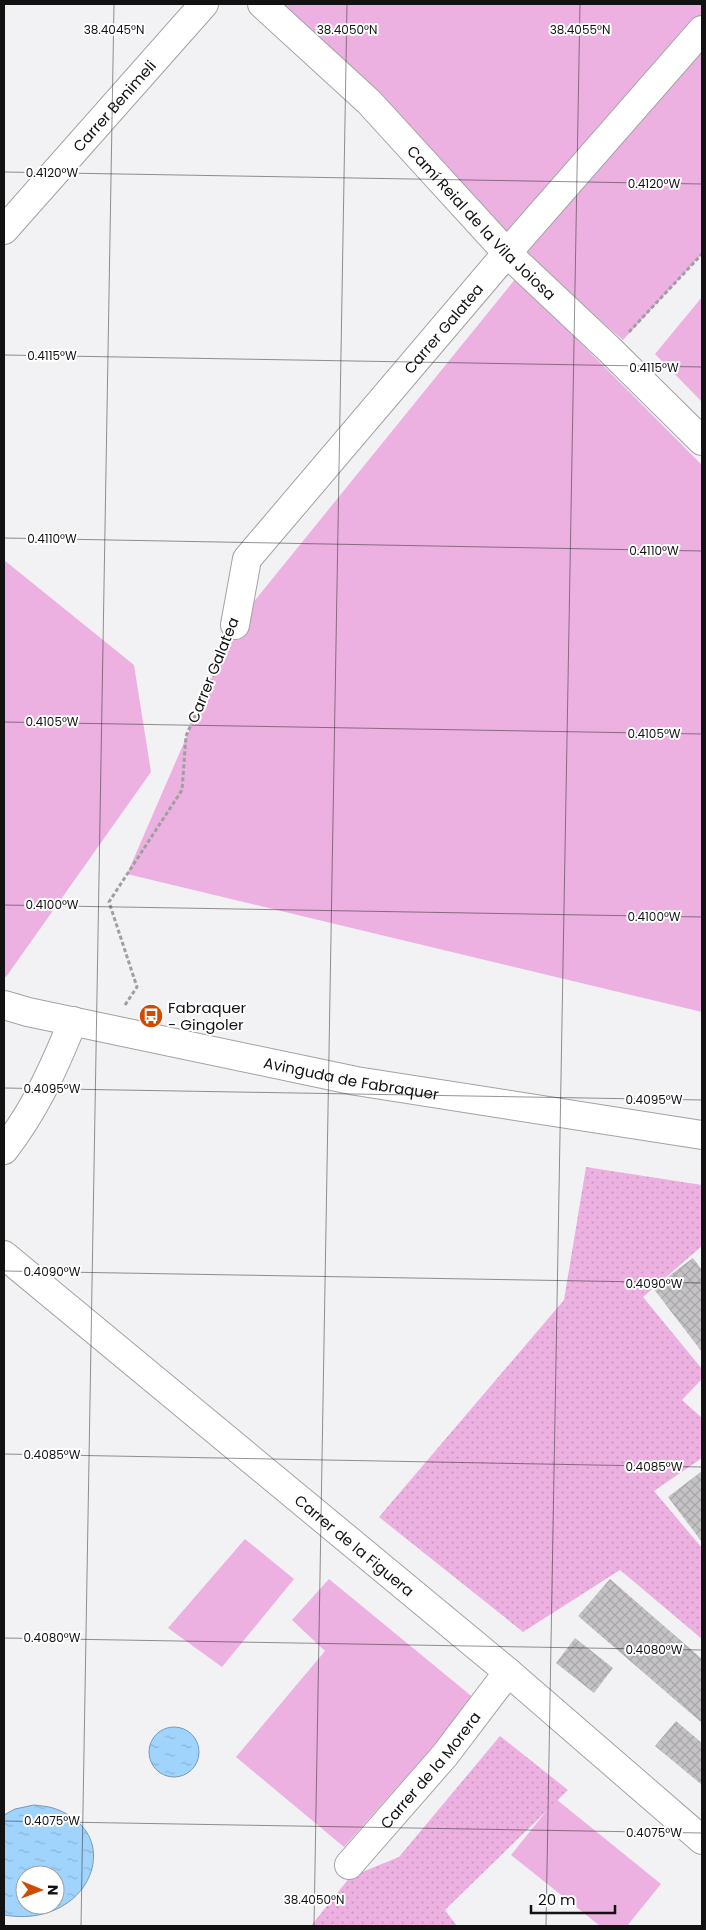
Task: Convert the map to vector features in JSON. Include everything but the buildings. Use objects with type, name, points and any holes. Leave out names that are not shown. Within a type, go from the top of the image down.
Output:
[{"type":"street","name":"Carrer Benimeli","points":[[4,230],[204,4]]},
{"type":"street","name":"Camí Reial de la Vila Joiosa","points":[[262,4],[369,102],[507,253],[610,350],[702,441]]},
{"type":"street","name":"Carrer Galatea","points":[[235,625],[247,559],[507,253],[702,30]]},
{"type":"street","name":"Avinguda de Fabraquer","points":[[4,1005],[356,1081],[702,1135]]},
{"type":"street","points":[[4,1150],[17,1133],[49,1078],[73,1021]]},
{"type":"street","name":"Carrer de la Figuera","points":[[4,1255],[508,1672],[702,1840]]},
{"type":"street","name":"Carrer de la Morera","points":[[349,1864],[445,1755],[508,1672]]},
{"type":"path","points":[[610,350],[623,340],[702,254]]},
{"type":"path","name":"Carrer Galatea","points":[[109,1029],[137,987],[109,902],[182,790],[186,736],[235,625]]},
{"type":"shaded area","points":[[282,4],[702,4],[702,254],[623,340],[534,264],[370,88]]},
{"type":"shaded area","points":[[516,278],[702,465],[702,1012],[127,874],[235,625]]},
{"type":"shaded area","points":[[702,297],[702,402],[655,354]]},
{"type":"shaded area","points":[[4,560],[134,665],[151,772],[6,977],[4,976]]},
{"type":"shaded area","points":[[586,1167],[702,1185],[702,1246],[643,1297],[702,1369],[702,1379],[682,1400],[702,1418],[702,1458],[654,1491],[702,1548],[702,1639],[620,1570],[523,1632],[379,1517],[564,1300]]},
{"type":"shaded area","points":[[245,1539],[294,1579],[222,1667],[168,1628]]},
{"type":"shaded area","points":[[329,1579],[475,1699],[344,1847],[236,1757],[325,1651],[292,1620]]},
{"type":"shaded area","points":[[500,1736],[568,1790],[445,1910],[457,1926],[311,1926],[350,1877],[399,1857]]},
{"type":"shaded area","points":[[556,1799],[661,1884],[627,1926],[600,1926],[511,1855]]},
{"type":"water","points":[[174,1727],[188,1731],[195,1738],[199,1752],[195,1766],[188,1773],[174,1777],[160,1773],[153,1766],[149,1752],[153,1738],[160,1731]]},
{"type":"water","points":[[34,1805],[53,1808],[76,1820],[90,1837],[94,1857],[89,1876],[77,1894],[65,1903],[65,1865],[15,1865],[15,1915],[37,1915],[34,1916],[4,1915],[4,1815],[15,1809]]},
{"type":"place","name":"Fabraquer - Gingoler","points":[[151,1016]]}]
